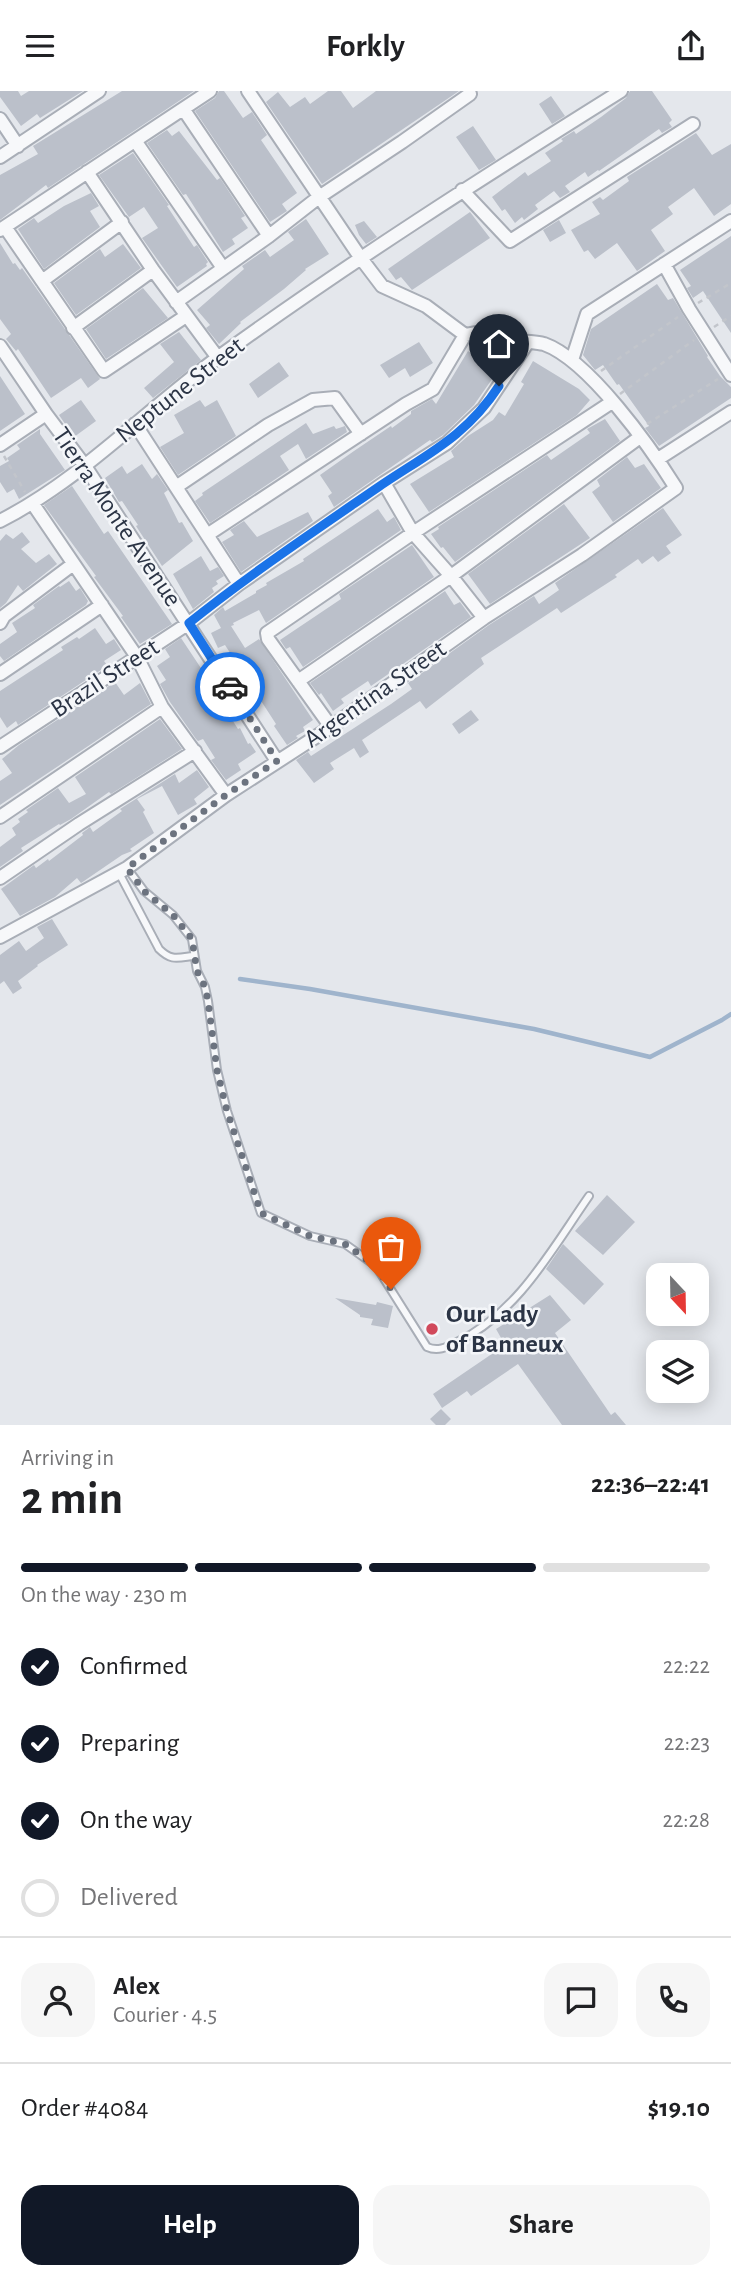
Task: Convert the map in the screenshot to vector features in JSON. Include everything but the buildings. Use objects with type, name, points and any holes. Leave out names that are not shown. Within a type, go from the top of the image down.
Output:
[{"type":"street","points":[[0,157],[99,91]]},
{"type":"street","points":[[186,316],[104,371],[2,228],[210,91]]},
{"type":"street","points":[[248,91],[382,286],[426,306],[465,335],[485,331],[543,344],[572,361],[592,377],[658,459],[731,412]]},
{"type":"street","name":"Neptune Street","points":[[0,521],[33,504],[85,466],[218,358],[360,257],[621,91]]},
{"type":"street","points":[[176,302],[319,197],[470,94]]},
{"type":"street","points":[[184,110],[269,236]]},
{"type":"street","points":[[0,119],[18,146]]},
{"type":"street","points":[[462,190],[510,241],[693,124]]},
{"type":"street","points":[[136,142],[223,268]]},
{"type":"street","points":[[87,172],[153,270],[218,358]]},
{"type":"street","points":[[572,361],[587,314],[731,221]]},
{"type":"street","points":[[42,281],[122,222]]},
{"type":"street","points":[[664,264],[730,374]]},
{"type":"street","points":[[73,328],[153,270]]},
{"type":"street","points":[[207,535],[361,433],[433,389],[465,335]]},
{"type":"street","name":"Brazil Street","points":[[0,747],[189,623],[239,583],[447,443],[484,408],[528,342]]},
{"type":"street","name":"Tierra Monte Avenue","points":[[0,346],[85,466],[277,761]]},
{"type":"street","points":[[176,487],[268,425],[313,400],[335,398],[361,433]]},
{"type":"street","points":[[331,727],[268,639],[267,633],[612,401]]},
{"type":"street","points":[[0,447],[46,414]]},
{"type":"street","points":[[135,424],[239,583]]},
{"type":"street","points":[[299,681],[450,576],[638,434]]},
{"type":"street","name":"Argentina Street","points":[[0,937],[123,870],[226,795],[331,727],[484,618],[582,555],[676,488],[658,459]]},
{"type":"street","points":[[384,483],[412,533],[484,618]]},
{"type":"street","points":[[33,504],[137,657],[162,707],[226,795]]},
{"type":"street","points":[[0,623],[4,616],[72,565]]},
{"type":"street","points":[[1,672],[102,605]]},
{"type":"street","points":[[0,817],[162,707]]},
{"type":"street","points":[[0,878],[79,824],[195,751]]},
{"type":"lane","points":[[123,870],[159,949],[167,957],[193,956]]},
{"type":"lane","points":[[123,870],[173,915],[192,939],[193,956],[208,1001],[217,1070],[227,1111],[261,1213],[310,1236],[345,1244],[376,1266],[427,1346],[434,1350],[446,1347],[474,1334],[508,1306],[589,1196]]},
{"type":"path","points":[[592,377],[731,283]]},
{"type":"path","points":[[612,401],[731,316]]},
{"type":"path","points":[[638,434],[730,374]]},
{"type":"path","points":[[0,447],[33,504]]},
{"type":"waterway","points":[[240,979],[534,1029],[650,1057],[731,1014]]},
{"type":"way so far","points":[[230,687],[277,761],[127,868],[144,891],[173,915],[192,939],[193,956],[208,1001],[217,1070],[227,1111],[261,1213],[310,1236],[345,1244],[376,1266],[391,1289]]},
{"type":"place","name":"Our Lady of Banneux","points":[[432,1329]]},
{"type":"route","points":[[230,687],[189,623],[239,583],[447,443],[484,408],[499,386]]}]
